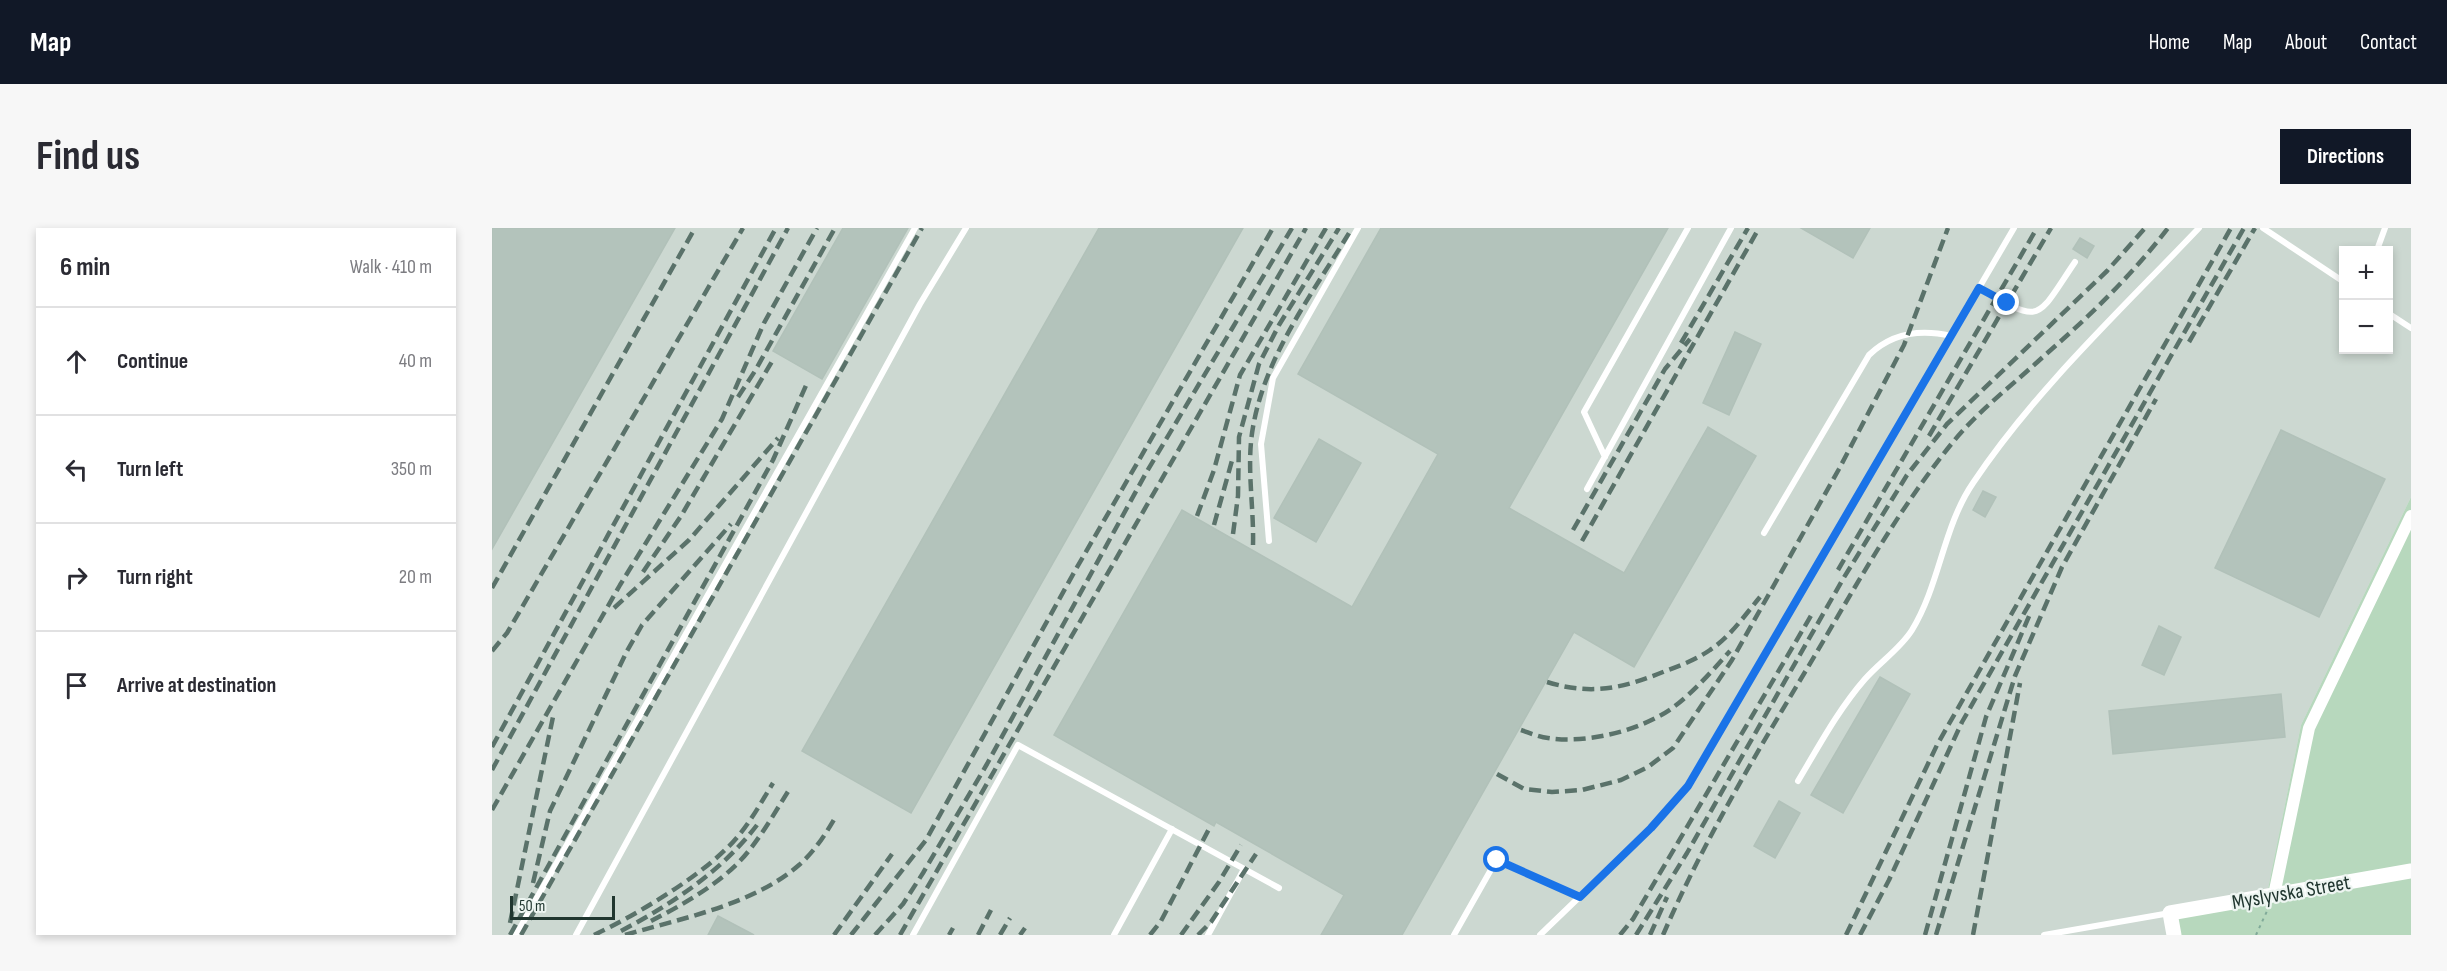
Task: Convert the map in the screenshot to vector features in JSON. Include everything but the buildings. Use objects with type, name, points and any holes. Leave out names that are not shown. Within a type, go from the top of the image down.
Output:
[{"type":"street","points":[[2274,895],[2309,728],[2411,516]]},
{"type":"street","name":"Myslyvska Street","points":[[2170,913],[2411,871]]},
{"type":"street","points":[[2170,913],[2174,935]]},
{"type":"lane","points":[[516,935],[915,228]]},
{"type":"lane","points":[[576,935],[920,304],[966,228]]},
{"type":"lane","points":[[1269,541],[1262,444],[1272,378],[1358,228]]},
{"type":"lane","points":[[1605,457],[1584,412],[1688,228]]},
{"type":"lane","points":[[1587,489],[1731,228]]},
{"type":"lane","points":[[1540,935],[1651,828],[1688,786],[2014,228]]},
{"type":"lane","points":[[1798,781],[1838,712],[1915,624],[1929,601],[1951,529],[1971,484],[2046,388],[2199,228]]},
{"type":"lane","points":[[2263,228],[2339,279]]},
{"type":"lane","points":[[2378,246],[2385,228]]},
{"type":"lane","points":[[1979,288],[2023,312],[2038,311],[2046,306],[2075,262]]},
{"type":"lane","points":[[2393,316],[2411,328]]},
{"type":"lane","points":[[1764,533],[1869,355],[1884,343],[1902,335],[1927,332],[1951,336]]},
{"type":"lane","points":[[913,935],[1018,744],[1279,888]]},
{"type":"lane","points":[[1114,935],[1172,829]]},
{"type":"lane","points":[[1454,935],[1497,860],[1580,897]]},
{"type":"lane","points":[[1208,935],[1244,869]]},
{"type":"lane","points":[[2044,935],[2170,913]]},
{"type":"path","points":[[2256,935],[2274,895]]},
{"type":"shaded area","points":[[492,228],[2411,228],[2411,497],[2301,725],[2268,889],[2169,935],[492,935]]},
{"type":"green space","points":[[2411,497],[2411,935],[2169,935],[2165,908],[2268,889],[2301,725]]},
{"type":"railway","points":[[492,588],[695,228]]},
{"type":"railway","points":[[492,651],[507,633],[743,228]]},
{"type":"railway","points":[[492,747],[776,228]]},
{"type":"railway","points":[[492,770],[788,228]]},
{"type":"railway","points":[[492,810],[620,585],[722,419],[764,323],[817,228]]},
{"type":"railway","points":[[738,397],[755,371],[835,228]]},
{"type":"railway","points":[[521,935],[922,228]]},
{"type":"railway","points":[[851,935],[926,840],[1076,569],[1273,228]]},
{"type":"railway","points":[[875,935],[903,904],[923,873],[987,764],[1146,473],[1292,228]]},
{"type":"railway","points":[[900,935],[1306,228]]},
{"type":"railway","points":[[1197,516],[1214,470],[1240,375],[1326,228]]},
{"type":"railway","points":[[1233,534],[1238,496],[1239,437],[1259,364],[1279,325],[1339,228]]},
{"type":"railway","points":[[1253,545],[1250,456],[1259,400],[1280,348],[1352,228]]},
{"type":"railway","points":[[1681,343],[1748,228]]},
{"type":"railway","points":[[1582,541],[1759,228]]},
{"type":"railway","points":[[1497,774],[1524,789],[1552,792],[1582,790],[1621,780],[1648,767],[1673,748],[1732,660],[1839,469],[1904,345],[1948,228]]},
{"type":"railway","points":[[1838,570],[2037,228]]},
{"type":"railway","points":[[1929,436],[2051,228]]},
{"type":"railway","points":[[1636,935],[1687,853],[1843,579],[1907,475],[1947,424],[2107,271],[2145,228]]},
{"type":"railway","points":[[1663,935],[1695,866],[1750,766],[1859,581],[1894,524],[1932,469],[1963,430],[2094,310],[2125,279],[2168,228]]},
{"type":"railway","points":[[1846,935],[1937,745],[2231,228]]},
{"type":"railway","points":[[1860,935],[1889,880],[1962,722],[2244,228]]},
{"type":"railway","points":[[2189,342],[2255,228]]},
{"type":"railway","points":[[1573,530],[1665,369],[1690,339]]},
{"type":"railway","points":[[643,572],[681,516],[774,358]]},
{"type":"railway","points":[[510,935],[773,460],[808,381]]},
{"type":"railway","points":[[1936,935],[2015,676],[2062,567],[2156,399]]},
{"type":"railway","points":[[614,608],[689,540],[778,438]]},
{"type":"railway","points":[[1214,525],[1233,457]]},
{"type":"railway","points":[[533,883],[550,811],[627,651],[642,625],[731,524]]},
{"type":"railway","points":[[1547,682],[1579,689],[1608,688],[1637,681],[1679,666],[1717,645],[1760,597]]},
{"type":"railway","points":[[1620,935],[1633,919],[1812,614]]},
{"type":"railway","points":[[1925,935],[1986,717],[2030,614]]},
{"type":"railway","points":[[1521,730],[1545,737],[1579,739],[1612,734],[1644,724],[1679,703],[1730,651]]},
{"type":"railway","points":[[1973,935],[2020,683]]},
{"type":"railway","points":[[510,923],[554,712]]},
{"type":"railway","points":[[594,935],[662,897],[712,862],[739,835],[773,783]]},
{"type":"railway","points":[[651,921],[692,898],[741,860],[789,790]]},
{"type":"railway","points":[[625,935],[716,909],[781,879],[804,860],[819,843],[835,818]]},
{"type":"railway","points":[[621,931],[659,910],[712,872],[757,825]]},
{"type":"railway","points":[[1150,935],[1161,921],[1210,827]]},
{"type":"railway","points":[[1181,935],[1219,882],[1241,845]]},
{"type":"railway","points":[[834,935],[892,854]]},
{"type":"railway","points":[[1198,935],[1211,922],[1256,854]]},
{"type":"railway","points":[[1650,935],[1667,897]]},
{"type":"railway","points":[[978,935],[991,910]]},
{"type":"railway","points":[[1000,935],[1010,918]]},
{"type":"railway","points":[[949,935],[953,928]]},
{"type":"railway","points":[[1020,935],[1025,928]]},
{"type":"route","points":[[1497,860],[1580,897],[1651,828],[1688,786],[1979,288],[2007,303]]}]
